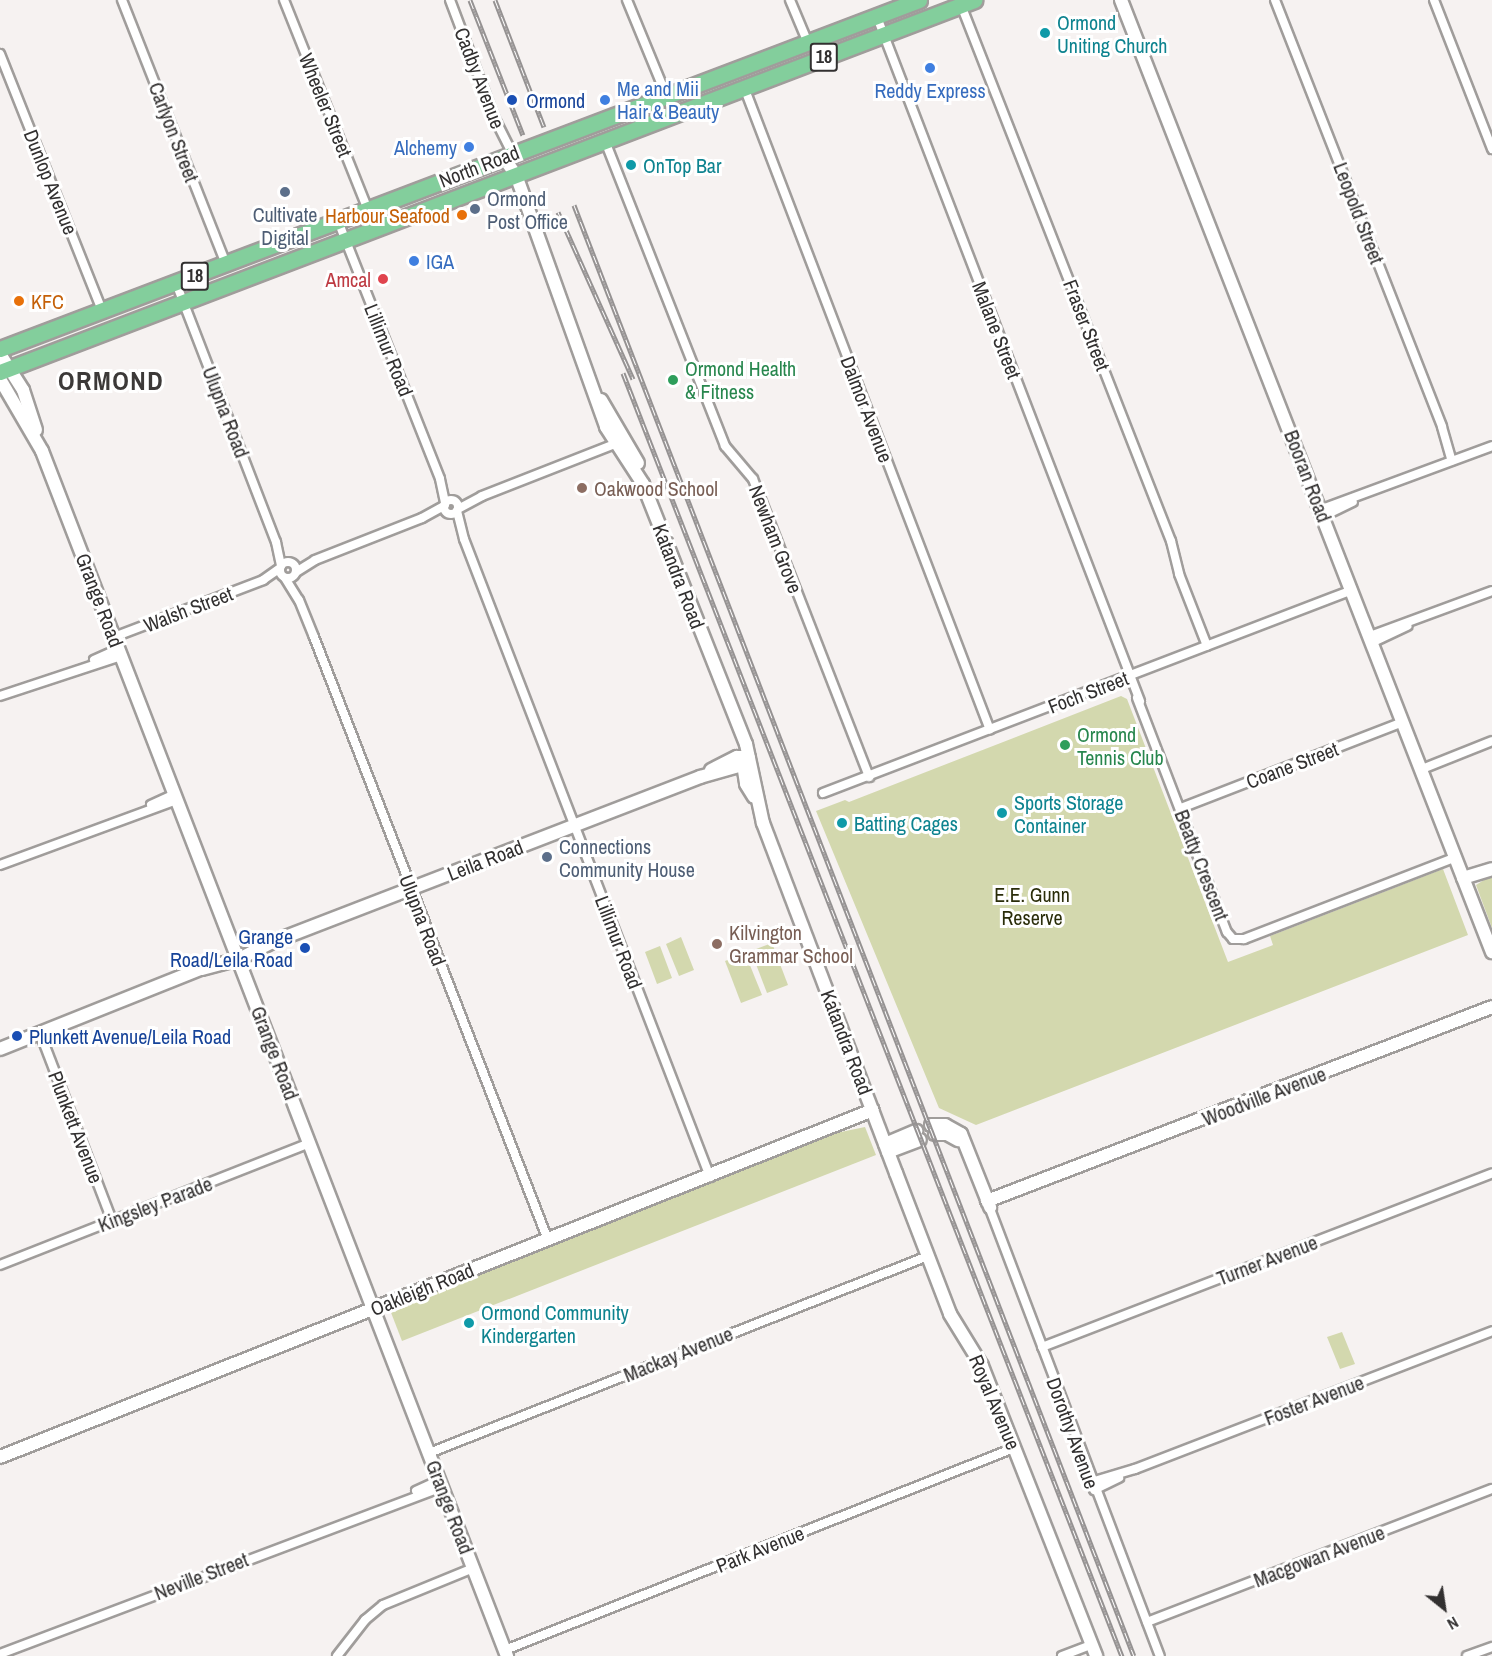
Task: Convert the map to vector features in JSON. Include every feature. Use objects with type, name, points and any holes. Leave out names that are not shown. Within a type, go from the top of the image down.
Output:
[{"type":"highway","name":"North Road","points":[[0,349],[920,0]]},
{"type":"highway","name":"North Road","points":[[4,373],[968,2]]},
{"type":"highway","points":[[52,329],[62,349]]},
{"type":"street","name":"Carlyon Street","points":[[122,0],[226,264]]},
{"type":"street","name":"Wheeler Street","points":[[284,0],[368,210]]},
{"type":"street","name":"Cadby Avenue","points":[[450,0],[508,157]]},
{"type":"street","points":[[627,0],[674,114]]},
{"type":"street","points":[[790,0],[808,43]]},
{"type":"street","name":"Booran Road","points":[[1121,0],[1491,945]]},
{"type":"street","name":"Leopold Street","points":[[1275,0],[1456,460]]},
{"type":"street","points":[[1434,0],[1492,149]]},
{"type":"street","name":"Fraser Street","points":[[968,2],[1171,541],[1179,574],[1207,646]]},
{"type":"street","name":"Malane Street","points":[[877,16],[1130,676]]},
{"type":"street","name":"Dunlop Avenue","points":[[0,54],[102,310]]},
{"type":"street","name":"Dalmor Avenue","points":[[744,87],[990,730]]},
{"type":"street","name":"Newham Grove","points":[[605,141],[725,448],[753,479],[868,777]]},
{"type":"street","name":"Katandra Road","points":[[508,157],[511,177],[593,386],[644,484],[741,735],[755,798],[875,1114]]},
{"type":"street","name":"Lillimur Road","points":[[338,221],[464,539],[710,1177]]},
{"type":"street","name":"Ulupna Road","points":[[176,283],[548,1240]]},
{"type":"street","name":"Grange Road","points":[[0,354],[4,373],[27,399],[42,451],[506,1653]]},
{"type":"street","name":"Walsh Street","points":[[0,696],[83,665],[262,580],[621,441]]},
{"type":"street","points":[[1323,512],[1492,446]]},
{"type":"street","name":"Foch Street","points":[[823,793],[1352,590]]},
{"type":"street","points":[[1371,639],[1492,591]]},
{"type":"street","name":"Beatty Crescent","points":[[1130,676],[1227,932],[1236,940],[1456,857]]},
{"type":"street","name":"Coane Street","points":[[1180,808],[1404,722]]},
{"type":"street","points":[[1422,769],[1492,741]]},
{"type":"street","name":"Leila Road","points":[[0,1049],[237,955],[745,760]]},
{"type":"street","points":[[0,865],[176,797]]},
{"type":"street","points":[[1465,881],[1492,870]]},
{"type":"street","name":"Woodville Avenue","points":[[989,1205],[1492,1007]]},
{"type":"street","name":"Plunkett Avenue","points":[[40,1033],[112,1221]]},
{"type":"street","name":"Oakleigh Road","points":[[0,1457],[374,1308],[875,1114]]},
{"type":"street","name":"Royal Avenue","points":[[875,1114],[954,1322],[982,1366],[1093,1650]]},
{"type":"street","points":[[933,1130],[947,1134],[966,1146],[989,1205]]},
{"type":"street","points":[[887,1148],[918,1136]]},
{"type":"street","name":"Kingsley Parade","points":[[0,1264],[310,1143]]},
{"type":"street","name":"Turner Avenue","points":[[1042,1347],[1492,1173]]},
{"type":"street","name":"Dorothy Avenue","points":[[989,1205],[1093,1486],[1160,1656]]},
{"type":"street","name":"Mackay Avenue","points":[[429,1453],[928,1256]]},
{"type":"street","name":"Foster Avenue","points":[[1093,1486],[1492,1331]]},
{"type":"street","name":"Park Avenue","points":[[506,1653],[1014,1448]]},
{"type":"street","name":"Neville Street","points":[[0,1654],[441,1484]]},
{"type":"street","name":"Macgowan Avenue","points":[[1147,1622],[1492,1489]]},
{"type":"street","points":[[337,1656],[365,1620],[383,1605],[473,1568]]},
{"type":"street","points":[[1467,1656],[1492,1647]]},
{"type":"street","points":[[1062,1656],[1093,1650]]},
{"type":"green space","name":"E.E. Gunn Reserve","points":[[1121,696],[1127,699],[1228,962],[1273,945],[1270,936],[1443,869],[1468,935],[976,1125],[939,1108],[816,811],[845,800],[849,802]]},
{"type":"green space","points":[[1492,875],[1492,928],[1476,885]]},
{"type":"green space","points":[[681,937],[694,970],[679,976],[666,944]]},
{"type":"green space","points":[[772,943],[788,985],[767,993],[751,951]]},
{"type":"green space","points":[[660,946],[672,978],[657,984],[645,952]]},
{"type":"green space","points":[[745,953],[762,995],[741,1003],[725,961]]},
{"type":"green space","points":[[865,1127],[876,1155],[402,1341],[390,1310],[836,1133]]},
{"type":"green space","points":[[1342,1332],[1355,1364],[1340,1369],[1327,1337]]},
{"type":"railway","points":[[470,0],[523,135]]},
{"type":"railway","points":[[495,0],[544,127]]},
{"type":"railway","points":[[574,205],[1134,1656]]},
{"type":"railway","points":[[558,212],[633,379]]},
{"type":"railway","points":[[623,373],[1122,1656]]},
{"type":"place","name":"Ormond Uniting Church","points":[[1045,33]]},
{"type":"place","name":"Reddy Express","points":[[930,68]]},
{"type":"place","name":"Ormond","points":[[512,100]]},
{"type":"place","name":"Me and Mii Hair & Beauty","points":[[605,100]]},
{"type":"place","name":"Alchemy","points":[[469,147]]},
{"type":"place","name":"OnTop Bar","points":[[631,165]]},
{"type":"place","name":"Cultivate Digital","points":[[285,192]]},
{"type":"place","name":"Ormond Post Office","points":[[475,209]]},
{"type":"place","name":"Harbour Seafood","points":[[462,215]]},
{"type":"place","name":"IGA","points":[[414,261]]},
{"type":"place","name":"Amcal","points":[[383,279]]},
{"type":"place","name":"KFC","points":[[19,301]]},
{"type":"place","name":"Ormond Health & Fitness","points":[[673,380]]},
{"type":"place","name":"Oakwood School","points":[[582,488]]},
{"type":"place","name":"Ormond Tennis Club","points":[[1065,745]]},
{"type":"place","name":"Sports Storage Container","points":[[1002,813]]},
{"type":"place","name":"Batting Cages","points":[[842,823]]},
{"type":"place","name":"Connections Community House","points":[[547,857]]},
{"type":"place","name":"Kilvington Grammar School","points":[[717,944]]},
{"type":"place","name":"Grange Road/Leila Road","points":[[305,948]]},
{"type":"place","name":"Plunkett Avenue/Leila Road","points":[[17,1036]]},
{"type":"place","name":"Ormond Community Kindergarten","points":[[469,1323]]},
{"type":"district","name":"ORMOND","points":[[111,381]]}]
